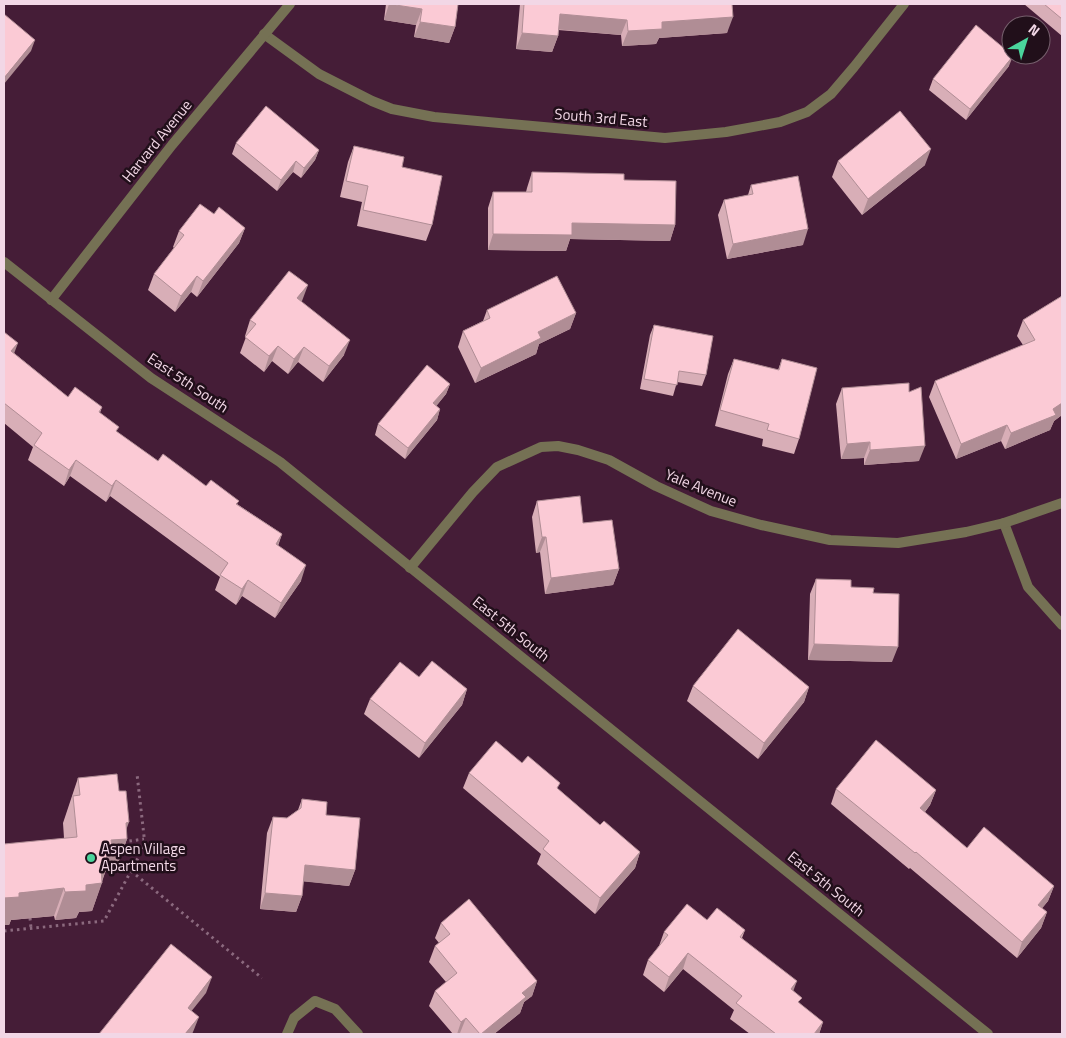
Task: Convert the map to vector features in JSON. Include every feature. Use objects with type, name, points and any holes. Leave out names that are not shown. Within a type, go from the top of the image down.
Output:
[{"type":"street","name":"Harvard Avenue","points":[[51,300],[172,144],[290,4]]},
{"type":"street","name":"South 3rd East","points":[[264,34],[319,74],[392,109],[434,117],[665,138],[726,132],[780,122],[807,112],[831,94],[904,4]]},
{"type":"street","name":"East 5th South","points":[[4,262],[152,378],[280,462],[988,1034]]},
{"type":"street","name":"Yale Avenue","points":[[410,568],[473,492],[497,467],[541,447],[558,446],[609,460],[656,486],[711,511],[761,525],[830,540],[898,543],[966,532],[1062,503]]},
{"type":"street","points":[[1004,522],[1028,587],[1062,625]]},
{"type":"street","points":[[287,1034],[294,1018],[315,1001],[335,1009],[358,1034]]},
{"type":"path","points":[[4,931],[104,921],[145,845],[136,774]]},
{"type":"path","points":[[118,842],[144,839]]},
{"type":"path","points":[[131,871],[262,978]]},
{"type":"path","points":[[30,918],[31,928]]},
{"type":"building","points":[[389,4],[458,4],[455,27],[420,22],[422,9]]},
{"type":"building","points":[[524,4],[732,4],[733,17],[662,22],[662,29],[628,31],[627,20],[560,14],[558,36],[522,33]]},
{"type":"building","points":[[1044,4],[1062,4],[1062,19]]},
{"type":"building","points":[[4,14],[35,40],[4,78]]},
{"type":"building","points":[[976,25],[1001,46],[1001,65],[1006,65],[970,109],[933,79]]},
{"type":"building","points":[[266,106],[319,150],[304,168],[296,161],[281,180],[236,143]]},
{"type":"building","points":[[900,111],[931,149],[868,199],[838,161]]},
{"type":"building","points":[[354,146],[404,157],[402,167],[442,176],[432,225],[363,210],[368,186],[346,181]]},
{"type":"building","points":[[532,172],[624,174],[624,180],[676,181],[675,225],[572,223],[572,235],[493,234],[493,192],[532,192]]},
{"type":"building","points":[[798,176],[808,229],[733,244],[724,200],[753,194],[751,185]]},
{"type":"building","points":[[200,204],[214,214],[219,207],[245,228],[203,281],[197,276],[181,296],[154,274],[184,235],[179,231]]},
{"type":"building","points":[[289,271],[308,285],[297,298],[350,340],[329,366],[304,347],[294,359],[278,346],[269,356],[245,337],[256,324],[250,320]]},
{"type":"building","points":[[557,276],[576,313],[538,332],[541,338],[481,368],[463,331],[490,318],[487,310]]},
{"type":"building","points":[[1062,296],[1062,403],[1053,409],[1056,415],[1011,433],[1007,425],[961,444],[935,381],[1035,340],[1023,320]]},
{"type":"building","points":[[654,325],[713,336],[706,375],[679,371],[677,385],[644,379]]},
{"type":"building","points":[[4,332],[18,343],[11,351],[68,397],[75,387],[102,407],[99,412],[119,427],[116,431],[158,461],[163,454],[206,486],[211,480],[239,501],[236,504],[282,534],[276,544],[306,565],[281,603],[248,580],[242,589],[220,575],[228,563],[116,480],[112,486],[76,460],[69,470],[34,445],[42,433],[4,403]]},
{"type":"building","points":[[734,359],[779,370],[782,359],[817,368],[799,439],[767,430],[769,424],[720,410]]},
{"type":"building","points":[[427,365],[450,384],[433,403],[440,409],[408,448],[378,424]]},
{"type":"building","points":[[909,383],[909,392],[921,387],[925,446],[870,450],[870,442],[847,444],[842,388]]},
{"type":"building","points":[[580,496],[583,523],[612,520],[619,569],[551,578],[546,537],[542,537],[537,501]]},
{"type":"building","points":[[816,579],[851,580],[851,587],[874,588],[873,593],[899,594],[898,647],[814,644]]},
{"type":"building","points":[[738,629],[809,687],[764,743],[693,686]]},
{"type":"building","points":[[432,661],[467,689],[425,743],[370,699],[400,662],[419,677]]},
{"type":"building","points":[[876,740],[936,790],[920,808],[967,848],[984,827],[1054,886],[1038,905],[1047,912],[1022,942],[916,852],[836,789]]},
{"type":"building","points":[[496,741],[522,763],[528,756],[560,783],[557,788],[600,825],[604,821],[640,852],[600,898],[543,849],[549,841],[469,773]]},
{"type":"building","points":[[117,774],[119,791],[126,791],[129,822],[126,823],[127,839],[111,840],[112,847],[106,847],[107,866],[101,867],[102,883],[86,885],[86,891],[65,892],[64,888],[19,893],[19,897],[4,898],[4,844],[77,837],[73,796],[80,795],[78,778]]},
{"type":"building","points":[[302,799],[327,802],[326,815],[360,818],[355,870],[305,865],[302,896],[265,893],[273,817],[287,818],[301,808]]},
{"type":"building","points":[[469,899],[537,981],[522,993],[526,997],[481,1034],[466,1018],[461,1022],[435,991],[457,973],[435,946],[450,934],[441,923]]},
{"type":"building","points":[[687,904],[707,920],[717,908],[745,930],[740,937],[797,981],[791,989],[802,998],[798,1002],[823,1022],[814,1034],[776,1034],[736,1003],[742,996],[688,953],[669,977],[648,960],[668,935],[664,932]]},
{"type":"building","points":[[171,944],[212,977],[188,1008],[199,1017],[185,1034],[99,1034]]},
{"type":"place","name":"Aspen Village Apartments","points":[[91,858]]}]
